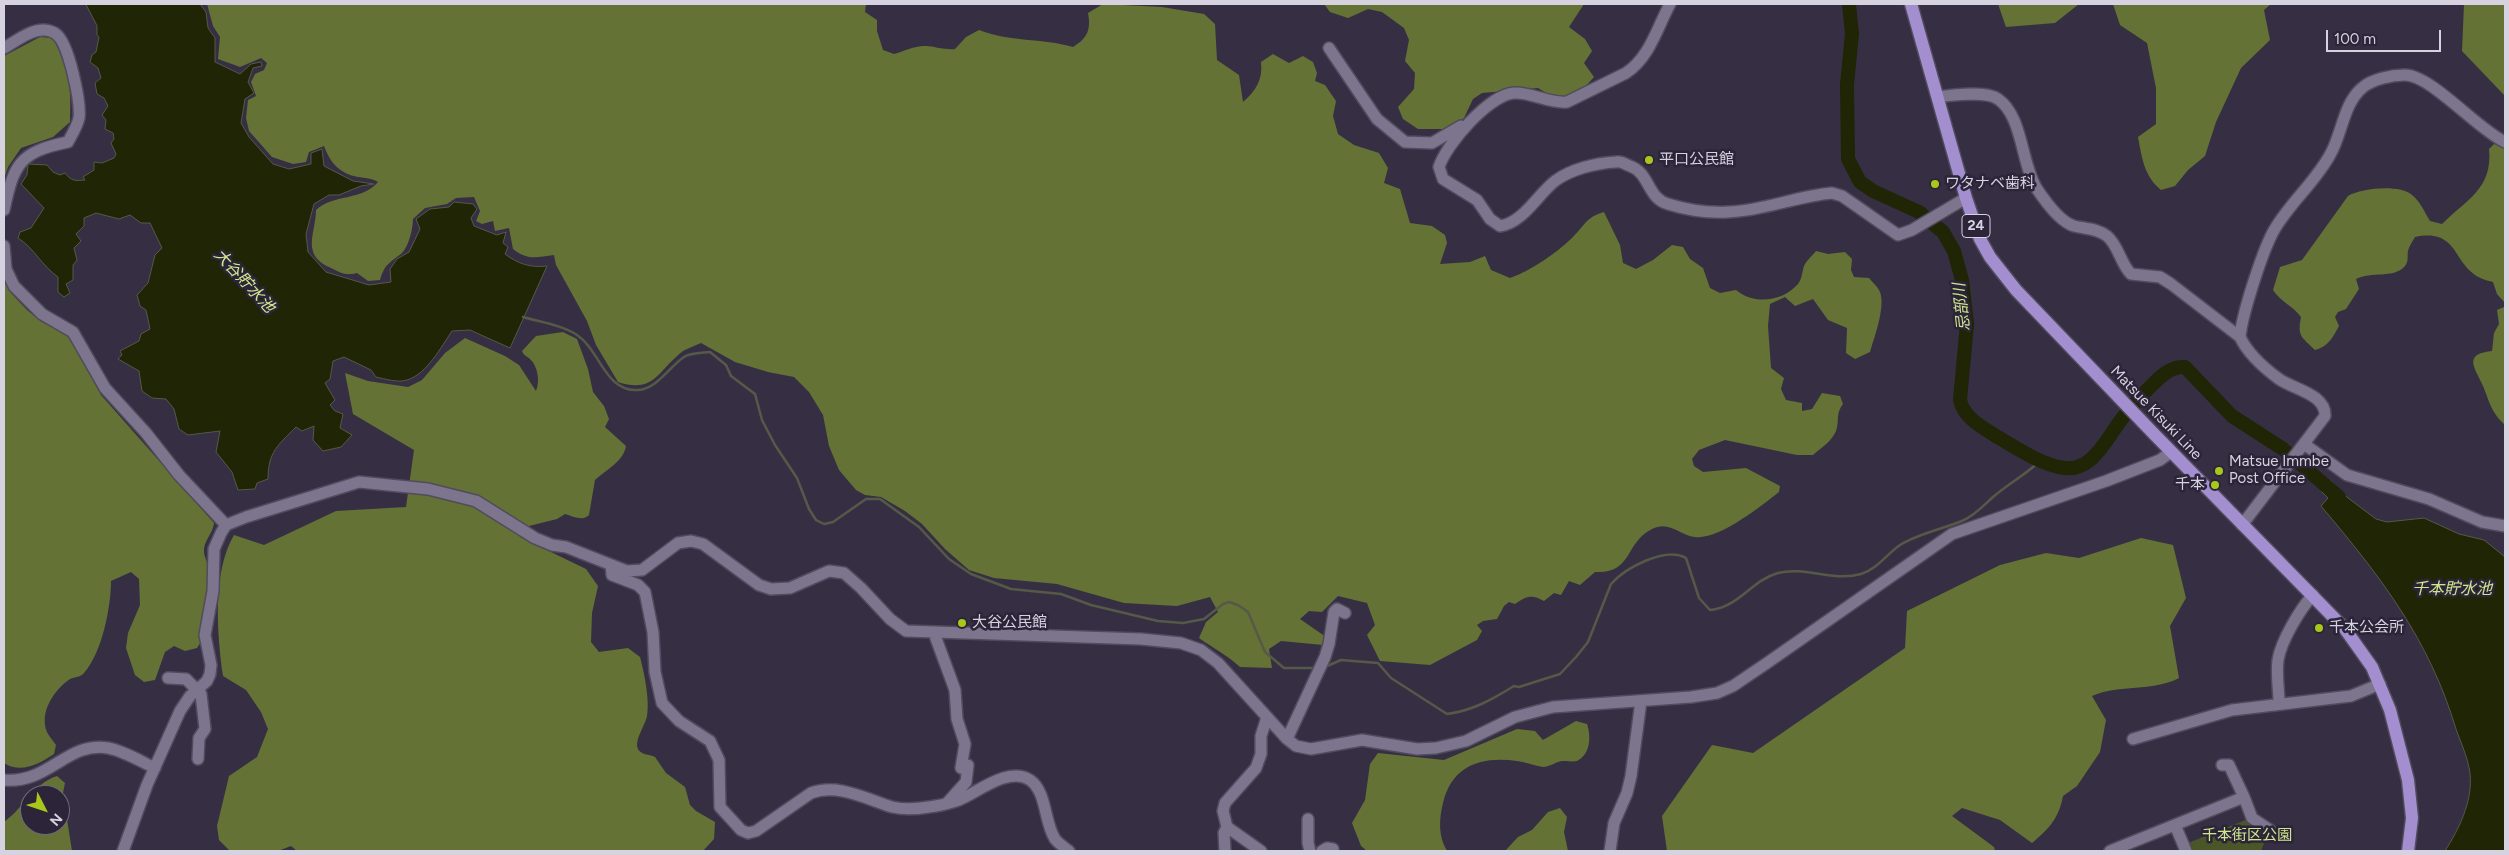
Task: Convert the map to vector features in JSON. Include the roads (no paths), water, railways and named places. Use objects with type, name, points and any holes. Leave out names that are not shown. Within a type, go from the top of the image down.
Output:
[{"type":"main road","name":"Matsue Kisuki Line","points":[[1911,4],[1966,198],[1980,239],[1990,257],[2008,282],[2242,525],[2313,595],[2356,643],[2380,684],[2390,710],[2411,799],[2411,834],[2408,851]]},
{"type":"street","points":[[1670,4],[1646,52],[1634,68],[1567,102],[1559,103],[1516,93],[1507,94],[1496,100],[1453,142],[1445,153],[1439,167],[1440,174],[1448,183],[1477,200],[1490,219],[1500,226],[1508,224],[1524,212],[1563,176],[1574,171],[1619,161],[1637,168],[1644,175],[1652,193],[1661,202],[1690,209],[1728,212],[1832,193],[1842,196],[1898,235],[1906,233],[1966,198]]},
{"type":"street","points":[[4,48],[28,34],[42,30],[57,34],[63,43],[71,66],[79,108],[75,129],[68,142],[31,152],[16,169],[4,210]]},
{"type":"street","points":[[1329,48],[1377,119],[1405,142],[1426,144],[1440,140],[1482,112]]},
{"type":"street","points":[[2240,337],[2244,314],[2273,232],[2326,162],[2352,101],[2363,87],[2372,82],[2398,76],[2416,77],[2487,132],[2505,142]]},
{"type":"street","points":[[1938,97],[1993,96],[2000,100],[2014,119],[2031,177],[2037,189],[2062,218],[2074,226],[2102,232],[2114,243],[2131,274],[2160,277],[2240,337],[2246,350],[2270,372],[2282,381],[2313,397],[2323,406],[2325,416],[2242,525]]},
{"type":"street","points":[[4,246],[6,269],[14,286],[42,314],[73,332],[105,388],[179,475],[226,525]]},
{"type":"street","points":[[2302,446],[2347,475],[2429,499],[2482,522],[2505,526]]},
{"type":"street","points":[[123,851],[155,768],[184,703],[207,681],[210,674],[211,666],[205,635],[214,592],[214,549],[226,525],[263,511],[309,499],[359,482],[428,489],[476,501],[535,538],[552,545],[566,547],[627,571],[642,570],[678,544],[697,542],[711,549],[759,585],[771,589],[790,588],[829,571],[844,574],[897,625],[906,631],[1140,639],[1181,643],[1201,650],[1218,663],[1287,739],[1296,746],[1311,749],[1362,740],[1416,748],[1436,748],[1466,741],[1515,717],[1553,707],[1703,696],[1733,686],[1896,575],[1952,534],[2106,481],[2160,460],[2171,452]]},
{"type":"street","points":[[611,565],[612,575],[638,585],[647,595],[655,652],[655,672],[662,703],[674,718],[707,737],[714,746],[719,760],[720,807],[741,830],[748,833],[756,831],[811,793],[821,789],[862,795],[902,809],[947,803],[1011,776],[1030,780],[1038,789],[1048,826],[1055,840],[1069,851]]},
{"type":"street","points":[[2279,703],[2278,660],[2281,650],[2303,605],[2313,595]]},
{"type":"street","points":[[1287,739],[1329,644],[1334,612],[1337,609],[1345,613]]},
{"type":"street","points":[[934,633],[955,690],[957,719],[965,744],[961,768],[968,765],[967,781],[947,803]]},
{"type":"street","points":[[168,678],[186,679],[198,689],[204,700],[206,744]]},
{"type":"street","points":[[2132,739],[2232,710],[2351,696],[2380,684]]},
{"type":"street","points":[[1610,851],[1614,823],[1627,793],[1641,701]]},
{"type":"street","points":[[1260,851],[1227,827],[1223,816],[1223,808],[1256,768],[1260,754],[1261,736],[1267,717]]},
{"type":"street","points":[[198,759],[199,738],[205,729]]},
{"type":"street","points":[[4,780],[18,780],[36,776],[85,748],[111,748],[155,768]]},
{"type":"street","points":[[2222,765],[2229,765],[2233,770],[2252,818],[2270,830]]},
{"type":"street","points":[[2110,851],[2244,798]]},
{"type":"street","points":[[1308,819],[1310,851]]},
{"type":"street","points":[[2176,825],[2186,851]]},
{"type":"street","points":[[1225,851],[1224,833],[1227,827]]},
{"type":"water","name":"大谷貯水池","points":[[86,4],[200,4],[206,12],[208,28],[215,38],[215,62],[240,74],[251,64],[261,62],[262,66],[253,68],[248,82],[254,93],[245,99],[241,123],[249,137],[273,164],[289,169],[311,164],[311,153],[322,149],[324,166],[353,181],[374,184],[361,186],[339,195],[329,195],[314,204],[306,234],[308,252],[326,272],[369,285],[391,282],[390,269],[397,259],[409,252],[420,229],[416,219],[430,209],[449,207],[454,202],[473,204],[477,209],[471,218],[474,226],[497,235],[506,232],[503,243],[508,247],[505,254],[525,264],[547,266],[510,348],[470,330],[452,331],[427,366],[414,377],[403,381],[376,377],[371,370],[344,357],[333,361],[330,379],[325,383],[335,400],[330,405],[335,411],[343,414],[340,428],[352,435],[341,447],[323,451],[313,440],[314,426],[302,431],[296,427],[279,444],[272,455],[268,479],[257,483],[255,489],[238,490],[232,472],[216,452],[220,431],[188,435],[179,429],[174,409],[166,399],[152,398],[142,391],[139,371],[118,359],[122,355],[120,351],[139,341],[141,334],[150,329],[146,310],[140,306],[137,295],[148,283],[155,255],[162,248],[150,223],[141,223],[130,215],[119,219],[96,213],[84,218],[84,226],[76,234],[81,241],[74,248],[77,260],[73,265],[73,280],[66,284],[70,293],[64,297],[58,292],[58,277],[18,238],[20,232],[31,228],[44,208],[21,184],[27,175],[28,164],[47,165],[53,172],[60,175],[65,173],[74,180],[85,180],[83,177],[94,170],[94,162],[102,163],[114,158],[116,154],[111,143],[114,139],[113,133],[105,129],[106,120],[102,115],[108,106],[104,98],[97,94],[95,83],[101,78],[98,68],[90,62],[92,55],[96,52],[99,37],[97,35],[97,26]]},
{"type":"water","name":"千本貯水池","points":[[2331,481],[2348,498],[2376,519],[2387,522],[2424,518],[2459,534],[2484,540],[2505,557],[2505,851],[2445,851],[2460,824],[2467,804],[2470,773],[2466,756],[2445,696],[2432,666],[2401,610],[2364,558],[2321,506],[2328,498],[2322,492]]},
{"type":"waterway","name":"忌部川","points":[[1849,4],[1852,34],[1847,84],[1848,159],[1860,182],[1873,191],[1919,212],[1943,232],[1954,251],[1962,280],[1967,324],[1960,400],[1965,412],[1985,429],[2029,455],[2057,467],[2074,468],[2089,461],[2095,455],[2129,410],[2160,377],[2167,372],[2185,367],[2232,416],[2283,449],[2339,497]]},
{"type":"waterway","points":[[523,317],[558,326],[577,335],[592,350],[610,377],[627,389],[645,389],[657,382],[684,357],[710,352],[726,365],[731,376],[755,394],[762,420],[775,445],[797,478],[809,509],[816,520],[824,524],[833,522],[866,499],[880,499],[919,527],[949,559],[971,574],[1011,589],[1061,594],[1091,605],[1158,621],[1183,623],[1204,619],[1223,604],[1229,602],[1238,605],[1248,612],[1265,652],[1284,668],[1317,668]]},
{"type":"waterway","points":[[1325,667],[1341,660],[1378,663],[1391,678],[1447,714],[1465,710],[1490,700],[1514,686],[1519,687],[1560,674],[1588,642],[1611,584],[1617,578],[1646,560],[1668,555],[1678,555],[1686,558],[1699,598],[1710,610],[1729,604],[1760,581],[1778,573],[1798,571],[1840,576],[1861,574],[1872,569],[1907,541],[1968,518],[2041,460]]},
{"type":"place","name":"平口公民館","points":[[1649,160]]},
{"type":"place","name":"ワタナベ歯科","points":[[1935,184]]},
{"type":"place","name":"Matsue Immbe Post Office","points":[[2219,471]]},
{"type":"place","name":"千本","points":[[2215,485]]},
{"type":"place","name":"大谷公民館","points":[[962,623]]},
{"type":"place","name":"千本公会所","points":[[2319,628]]},
{"type":"park label","name":"千本街区公園","points":[[2247,836]]}]
